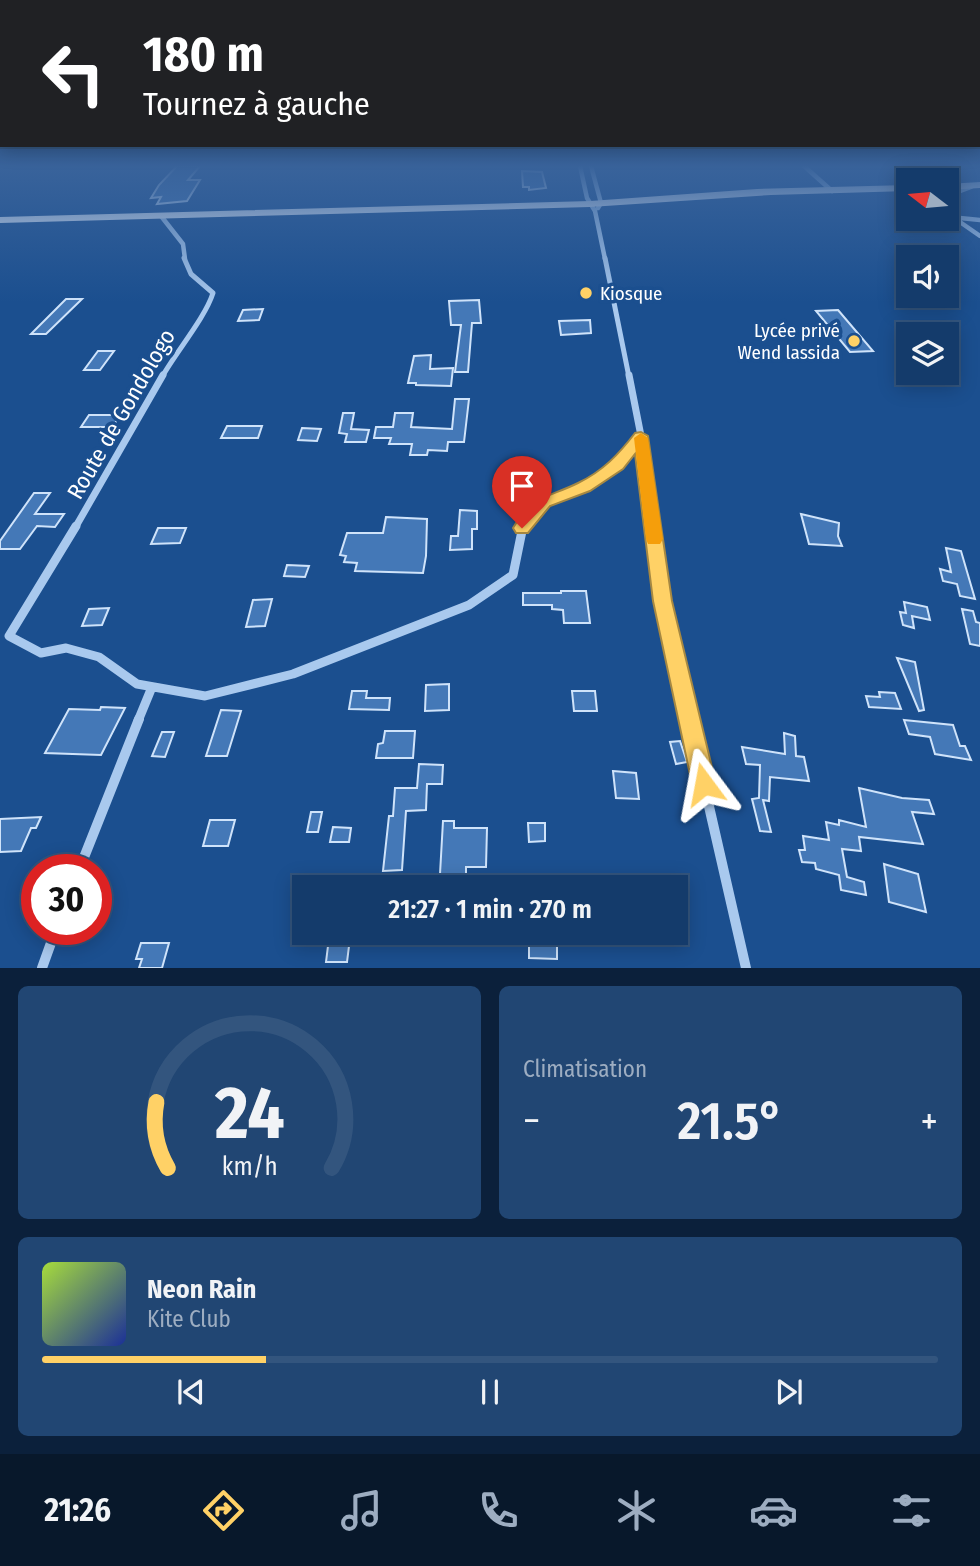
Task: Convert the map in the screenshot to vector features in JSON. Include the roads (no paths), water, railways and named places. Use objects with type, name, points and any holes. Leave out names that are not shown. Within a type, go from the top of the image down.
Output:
[{"type":"main road","points":[[0,220],[299,211]]},
{"type":"street","points":[[597,211],[641,436],[663,601],[746,968]]},
{"type":"street","name":"Route de Gondologo","points":[[152,687],[137,684],[99,657],[66,648],[41,653],[9,636],[138,422],[177,350],[210,303],[213,293],[191,274],[185,263],[183,244],[161,216]]},
{"type":"street","points":[[959,218],[980,220]]},
{"type":"street","points":[[959,219],[980,236]]},
{"type":"street","points":[[971,228],[980,229]]},
{"type":"street","points":[[85,854],[152,687],[205,696],[293,674],[469,606],[513,575],[522,528],[544,502],[584,487],[618,466],[641,436]]},
{"type":"street","points":[[42,968],[50,945]]},
{"type":"place","name":"Kiosque","points":[[586,293]]},
{"type":"place","name":"Lycée privé Wend lassida","points":[[854,341]]}]
